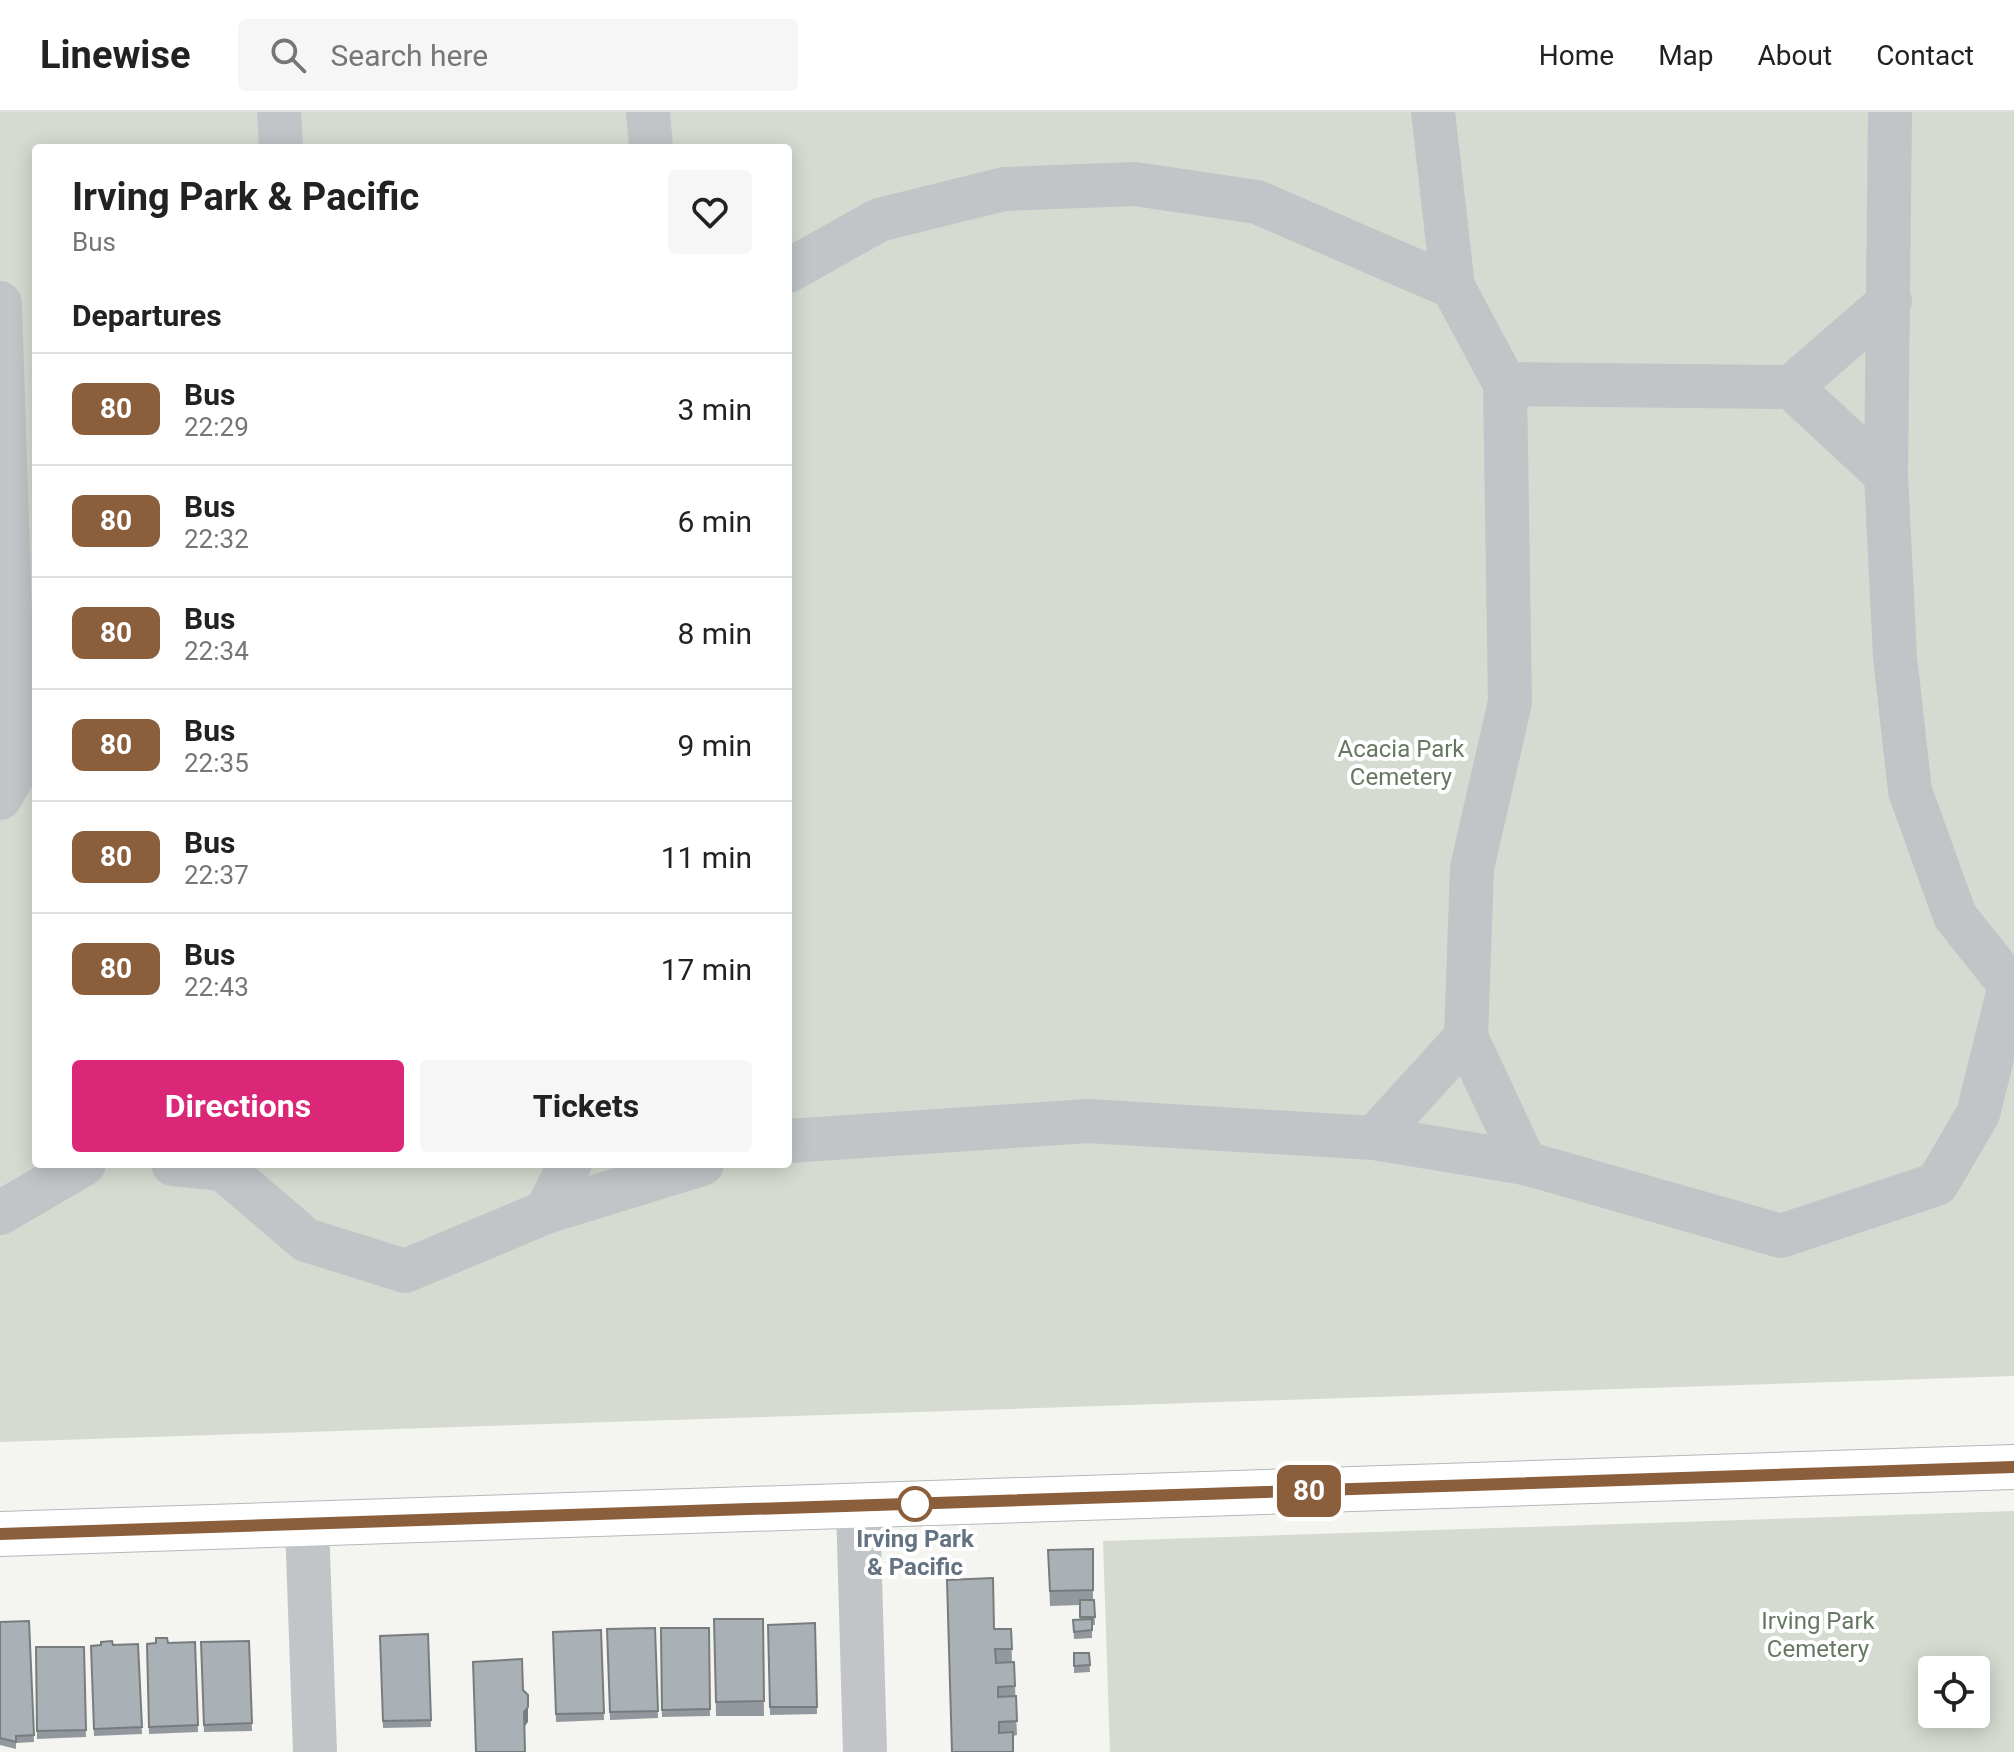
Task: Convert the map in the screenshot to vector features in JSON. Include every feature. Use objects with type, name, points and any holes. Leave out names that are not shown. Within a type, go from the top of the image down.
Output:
[{"type":"main road","points":[[0,1534],[2014,1467]]},
{"type":"street","points":[[279,112],[281,144]]},
{"type":"street","points":[[648,112],[651,144]]},
{"type":"street","points":[[1433,112],[1453,287],[1505,384],[1510,702],[1472,868],[1466,1037],[1525,1163]]},
{"type":"street","points":[[792,1141],[1088,1121],[1374,1138],[1525,1163],[1781,1236],[1937,1184],[1996,1114],[2012,987],[1955,916],[1910,791],[1895,657],[1886,475],[1890,112]]},
{"type":"street","points":[[792,269],[879,220],[990,192],[1135,184],[1257,202],[1453,287]]},
{"type":"street","points":[[1505,384],[1791,387],[1890,301]]},
{"type":"street","points":[[0,303],[15,772],[0,798]]},
{"type":"street","points":[[1791,387],[1886,475]]},
{"type":"street","points":[[1374,1138],[1466,1037]]},
{"type":"street","points":[[0,1213],[77,1168]]},
{"type":"street","points":[[223,1168],[306,1240],[405,1271],[546,1212],[689,1168]]},
{"type":"street","points":[[546,1212],[568,1168]]},
{"type":"street","points":[[858,1506],[865,1752]]},
{"type":"street","points":[[307,1524],[315,1752]]},
{"type":"green space","name":"Acacia Park Cemetery","points":[[0,112],[2014,112],[2014,1376],[0,1442]]},
{"type":"green space","name":"Irving Park Cemetery","points":[[2014,1511],[2014,1752],[1110,1752],[1103,1541]]},
{"type":"building","points":[[1093,1549],[1093,1590],[1050,1591],[1048,1550]]},
{"type":"building","points":[[993,1578],[994,1629],[1011,1629],[1012,1649],[995,1649],[996,1663],[1014,1662],[1015,1686],[998,1687],[998,1697],[1016,1696],[1017,1721],[999,1722],[999,1733],[1013,1732],[1013,1752],[952,1752],[947,1580]]},
{"type":"building","points":[[1080,1600],[1094,1600],[1095,1617],[1080,1617]]},
{"type":"building","points":[[714,1619],[763,1619],[764,1701],[716,1702]]},
{"type":"building","points":[[1092,1619],[1092,1630],[1074,1632],[1073,1620]]},
{"type":"building","points":[[29,1621],[34,1735],[16,1736],[16,1742],[0,1738],[0,1622]]},
{"type":"building","points":[[815,1623],[817,1707],[770,1707],[768,1625]]},
{"type":"building","points":[[655,1628],[658,1711],[610,1712],[607,1629]]},
{"type":"building","points":[[661,1628],[709,1628],[710,1709],[662,1710]]},
{"type":"building","points":[[601,1630],[604,1713],[556,1714],[553,1632]]},
{"type":"building","points":[[428,1634],[431,1720],[383,1721],[380,1636]]},
{"type":"building","points":[[156,1638],[167,1638],[168,1643],[195,1642],[198,1725],[149,1727],[147,1644],[156,1643]]},
{"type":"building","points":[[112,1641],[113,1645],[138,1644],[142,1727],[94,1729],[91,1646]]},
{"type":"building","points":[[249,1641],[252,1723],[204,1725],[201,1642]]},
{"type":"building","points":[[36,1647],[84,1647],[86,1730],[37,1731]]},
{"type":"building","points":[[1074,1653],[1089,1653],[1090,1665],[1074,1666]]},
{"type":"building","points":[[522,1659],[523,1690],[528,1695],[528,1707],[524,1712],[525,1752],[476,1752],[473,1662]]},
{"type":"bus line","name":"80","points":[[0,1534],[2014,1467]]},
{"type":"place","name":"Irving Park & Pacific","points":[[915,1504]]}]
